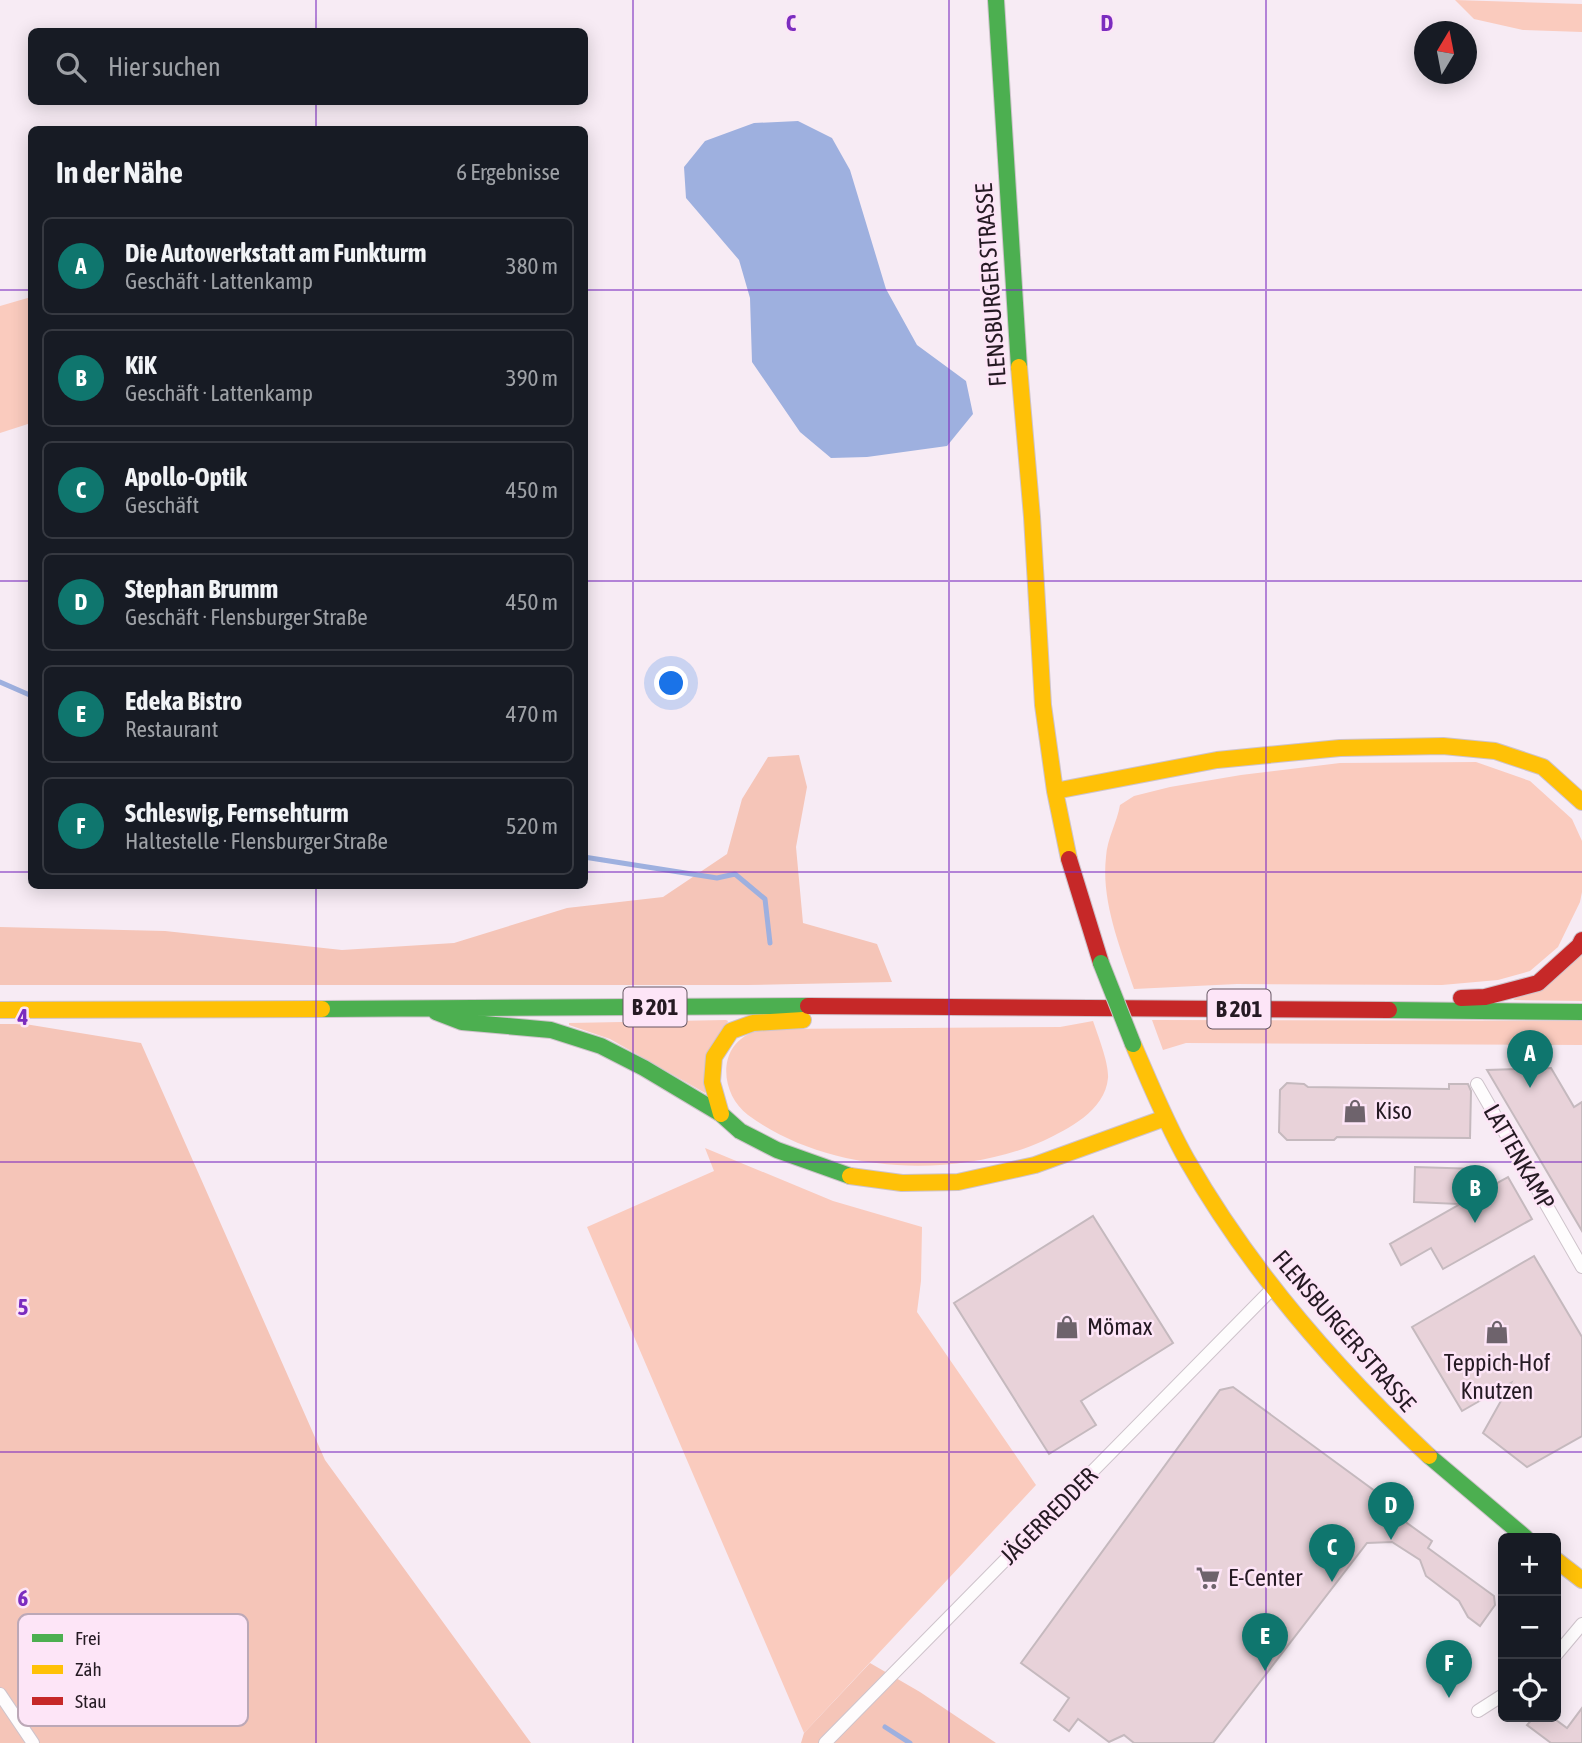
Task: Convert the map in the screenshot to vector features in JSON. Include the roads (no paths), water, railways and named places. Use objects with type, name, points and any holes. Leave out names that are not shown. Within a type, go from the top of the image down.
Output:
[{"type":"main road","name":"FLENSBURGER STRASSE","points":[[996,0],[1015,323],[1032,517],[1043,705],[1055,791],[1073,876],[1101,963],[1165,1118],[1187,1161],[1272,1289],[1389,1420],[1520,1533]]},
{"type":"main road","points":[[1055,791],[1217,760],[1340,748],[1443,746],[1496,751],[1543,767],[1582,802]]},
{"type":"main road","points":[[1364,1009],[1385,999],[1485,997],[1538,983],[1579,947],[1582,940]]},
{"type":"main road","points":[[721,1114],[712,1082],[714,1057],[731,1031],[753,1023],[863,1016],[889,1006]]},
{"type":"main road","name":"B 201","points":[[0,1010],[889,1006],[1582,1012]]},
{"type":"main road","points":[[422,1007],[462,1022],[551,1030],[601,1046],[644,1068],[721,1114],[740,1130],[777,1150],[846,1175],[902,1183],[958,1182],[1035,1165],[1165,1118]]},
{"type":"main road","points":[[1561,1564],[1582,1580]]},
{"type":"street","name":"LATTENKAMP","points":[[1477,1084],[1582,1267]]},
{"type":"street","name":"JÄGERREDDER","points":[[825,1743],[1272,1289]]},
{"type":"street","points":[[1561,1649],[1582,1624]]},
{"type":"street","points":[[0,1693],[18,1720]]},
{"type":"street","points":[[1478,1711],[1498,1698]]},
{"type":"street","points":[[22,1726],[33,1743]]},
{"type":"water","points":[[798,121],[832,138],[850,170],[886,289],[917,345],[966,381],[973,414],[947,446],[867,457],[831,458],[800,432],[752,362],[750,298],[739,260],[686,198],[684,167],[705,141],[754,123]]},
{"type":"waterway","points":[[0,682],[28,694]]},
{"type":"waterway","points":[[588,858],[717,878],[735,874],[765,899],[770,943]]},
{"type":"waterway","points":[[885,1727],[910,1743]]},
{"type":"place","name":"Die Autowerkstatt am Funkturm","points":[[1530,1088]]},
{"type":"place","name":"Kiso","points":[[1355,1111]]},
{"type":"place","name":"KiK","points":[[1475,1223]]},
{"type":"place","name":"Mömax","points":[[1067,1327]]},
{"type":"place","name":"Teppich-Hof Knutzen","points":[[1497,1332]]},
{"type":"place","name":"Stephan Brumm","points":[[1391,1540]]},
{"type":"place","name":"E-Center","points":[[1208,1578]]},
{"type":"place","name":"Apollo-Optik","points":[[1332,1582]]},
{"type":"place","name":"Edeka Bistro","points":[[1265,1671]]},
{"type":"place","name":"Schleswig, Fernsehturm","points":[[1449,1698]]}]
